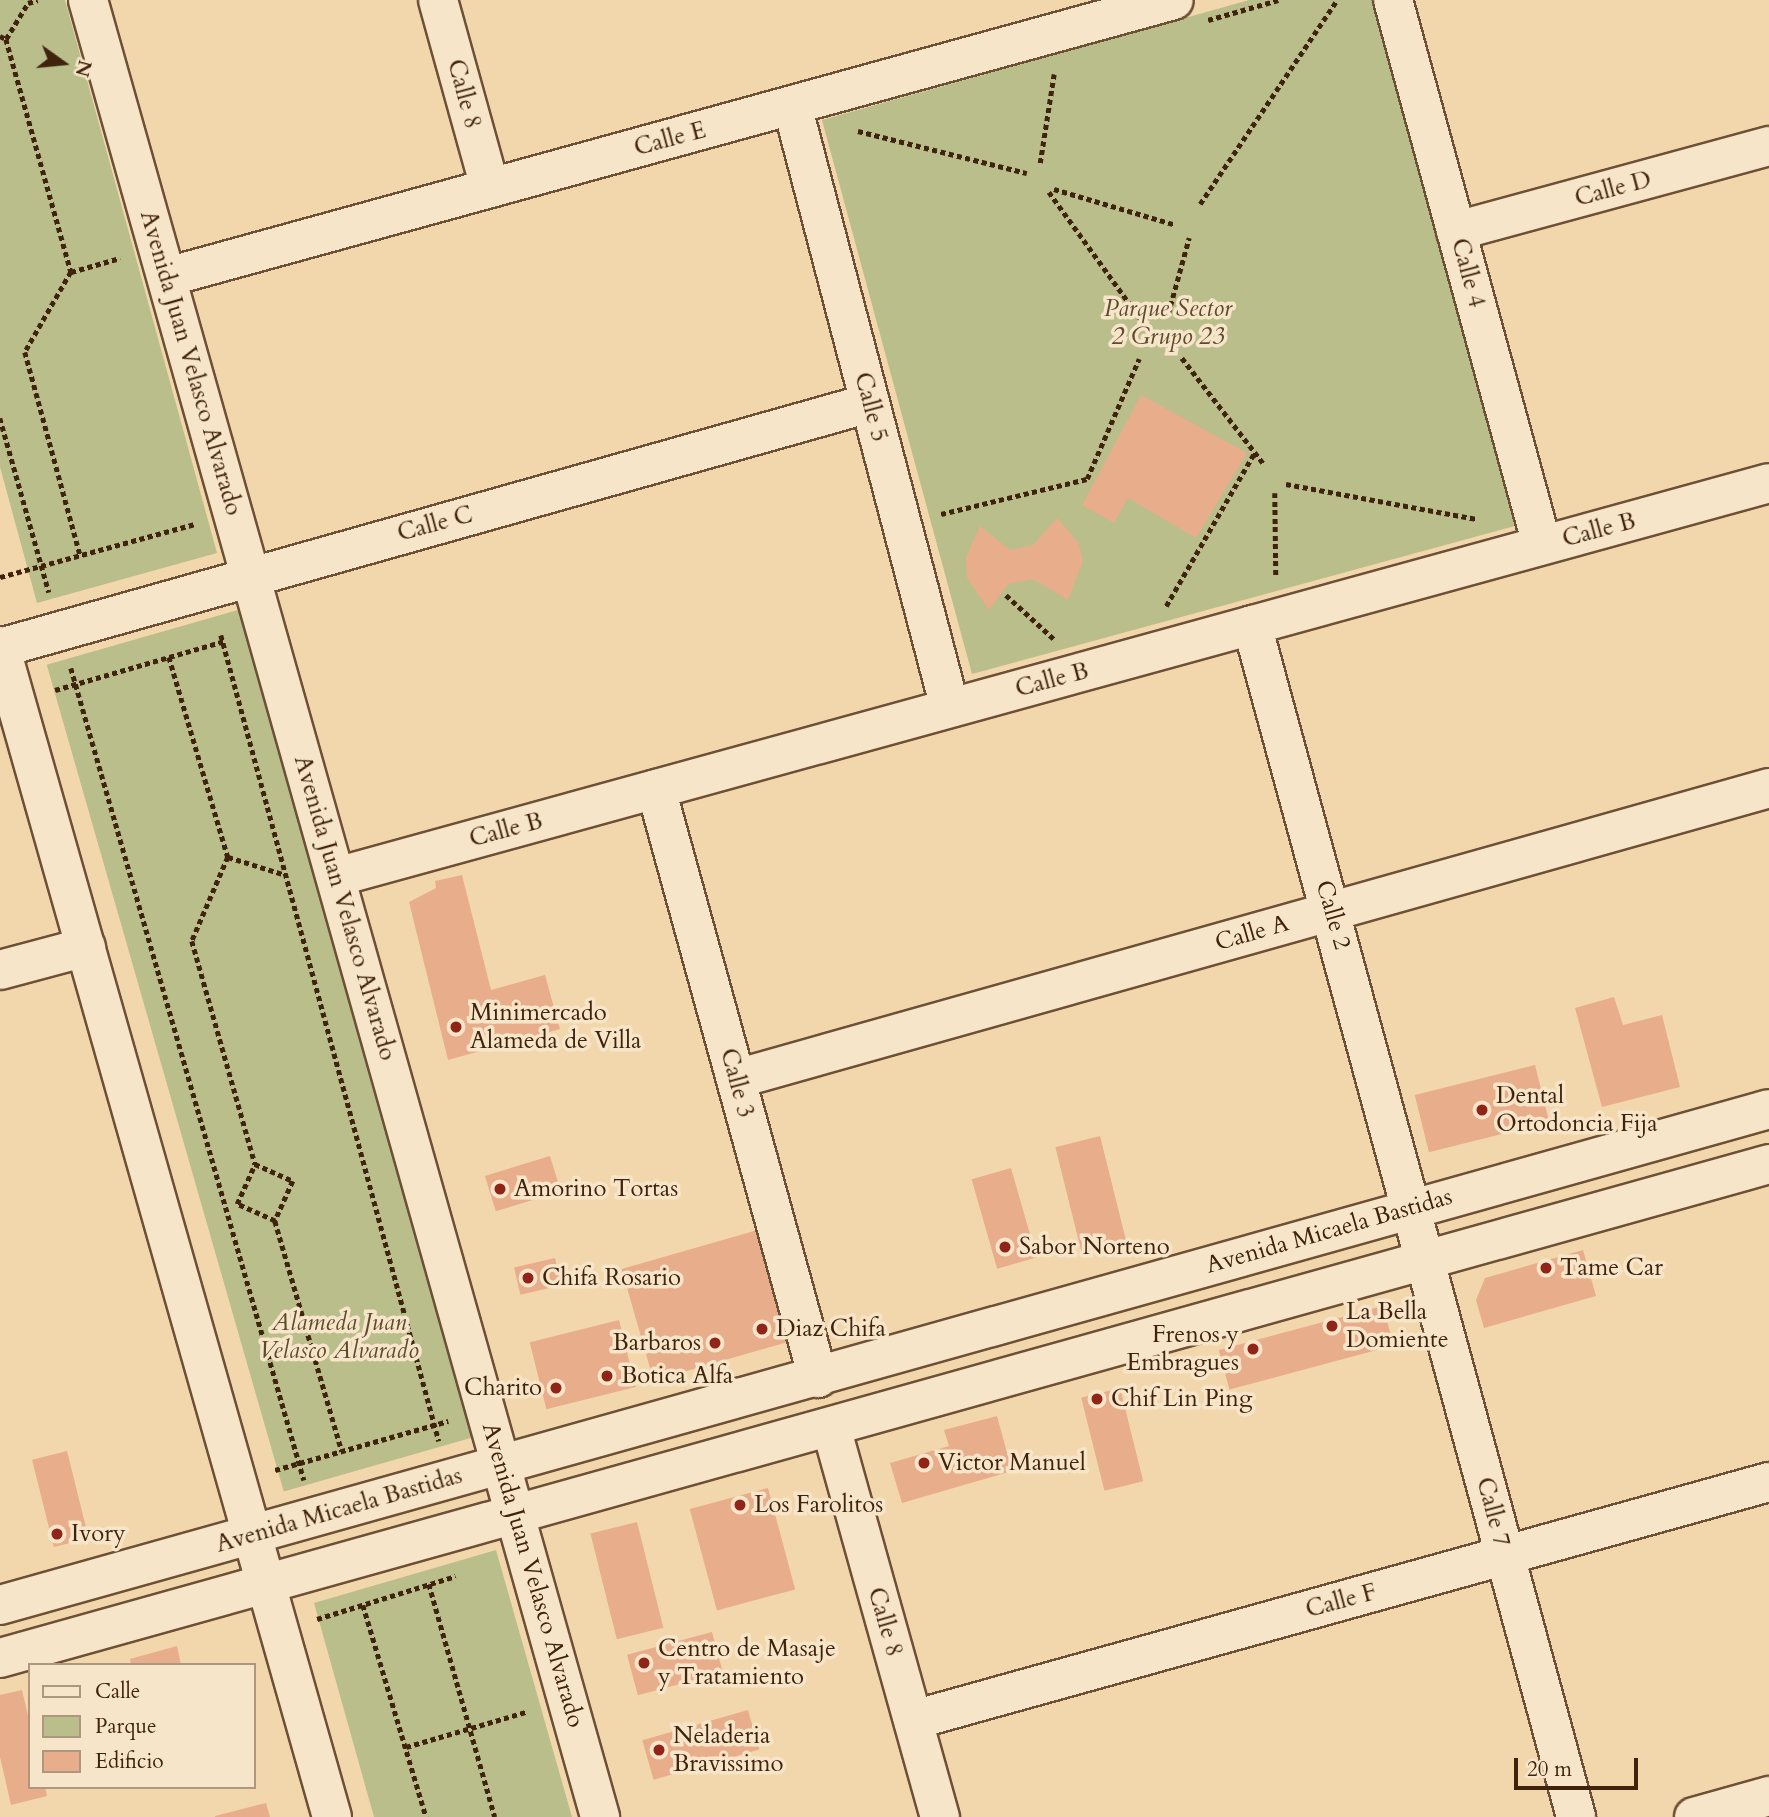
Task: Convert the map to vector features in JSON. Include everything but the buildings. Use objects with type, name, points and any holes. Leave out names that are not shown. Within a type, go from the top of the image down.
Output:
[{"type":"street","name":"Avenida Juan Velasco Alvarado","points":[[89,0],[600,1817]]},
{"type":"street","name":"Calle 8","points":[[438,0],[490,188]]},
{"type":"street","name":"Calle 4","points":[[1393,0],[1542,545]]},
{"type":"street","name":"Calle E","points":[[162,262],[490,188],[792,105],[1076,13],[1187,11]]},
{"type":"street","name":"Calle 5","points":[[792,105],[950,708]]},
{"type":"street","name":"Calle D","points":[[1456,232],[1769,146]]},
{"type":"street","name":"Calle C","points":[[0,647],[251,574],[870,403]]},
{"type":"street","name":"Calle B","points":[[336,877],[1769,483]]},
{"type":"street","name":"Calle 2","points":[[1252,625],[1413,1206]]},
{"type":"street","points":[[0,647],[268,1582],[332,1817]]},
{"type":"street","name":"Calle A","points":[[736,1079],[1769,788]]},
{"type":"street","name":"Calle 3","points":[[656,789],[818,1378]]},
{"type":"street","points":[[0,970],[86,947]]},
{"type":"street","name":"Avenida Micaela Bastidas","points":[[0,1605],[502,1463],[818,1378],[1413,1206],[1769,1109]]},
{"type":"street","name":"Avenida Micaela Bastidas","points":[[0,1658],[1769,1164]]},
{"type":"street","name":"Calle 7","points":[[1413,1206],[1424,1261],[1576,1817]]},
{"type":"street","name":"Calle 8","points":[[831,1427],[940,1817]]},
{"type":"street","name":"Calle F","points":[[913,1720],[1769,1482]]},
{"type":"street","points":[[1693,1817],[1769,1796]]},
{"type":"path","points":[[38,0],[26,1],[3,38],[71,272]]},
{"type":"path","points":[[1187,11],[1278,0]]},
{"type":"path","points":[[1200,204],[1337,0]]},
{"type":"path","points":[[1040,163],[1058,62]]},
{"type":"path","points":[[792,105],[832,125],[1027,173]]},
{"type":"path","points":[[1142,321],[1052,191],[1176,225]]},
{"type":"path","points":[[1168,314],[1189,238]]},
{"type":"path","points":[[113,246],[120,273]]},
{"type":"path","points":[[80,555],[25,352],[71,272],[117,259],[162,262]]},
{"type":"path","points":[[1182,358],[1264,464]]},
{"type":"path","points":[[937,515],[1087,479],[1139,359]]},
{"type":"path","points":[[0,418],[315,1517]]},
{"type":"path","points":[[1174,610],[1161,613],[1255,452]]},
{"type":"path","points":[[1286,484],[1503,523],[1542,545]]},
{"type":"path","points":[[1275,493],[1276,583],[1289,579]]},
{"type":"path","points":[[933,502],[940,529]]},
{"type":"path","points":[[187,511],[434,1425],[453,1478]]},
{"type":"path","points":[[0,577],[234,513]]},
{"type":"path","points":[[1006,595],[1057,642]]},
{"type":"path","points":[[15,701],[266,630]]},
{"type":"path","points":[[1043,645],[1070,638]]},
{"type":"path","points":[[169,657],[228,857],[192,941],[255,1164],[237,1204],[275,1221]]},
{"type":"path","points":[[228,857],[286,875]]},
{"type":"path","points":[[255,1164],[293,1181],[275,1221],[342,1451]]},
{"type":"path","points":[[239,1480],[486,1410]]},
{"type":"path","points":[[281,1630],[463,1574]]},
{"type":"path","points":[[429,1584],[495,1817]]},
{"type":"path","points":[[338,1600],[342,1611]]},
{"type":"path","points":[[363,1605],[426,1817]]},
{"type":"path","points":[[522,1699],[530,1725]]},
{"type":"path","points":[[405,1747],[526,1712]]},
{"type":"green space","points":[[0,0],[65,0],[217,553],[37,603],[0,467]]},
{"type":"green space","name":"Parque Sector 2 Grupo 23","points":[[1249,0],[1372,0],[1515,526],[972,674],[822,120]]},
{"type":"green space","name":"Alameda Juan Velasco Alvarado","points":[[238,610],[475,1437],[284,1492],[47,665]]},
{"type":"green space","points":[[496,1550],[572,1817],[374,1817],[314,1603]]},
{"type":"place","name":"Minimercado Alameda de Villa","points":[[456,1027]]},
{"type":"place","name":"Dental Ortodoncia Fija","points":[[1482,1110]]},
{"type":"place","name":"Amorino Tortas","points":[[500,1189]]},
{"type":"place","name":"Sabor Norteno","points":[[1005,1247]]},
{"type":"place","name":"Tame Car","points":[[1546,1268]]},
{"type":"place","name":"Chifa Rosario","points":[[528,1278]]},
{"type":"place","name":"La Bella Domiente","points":[[1332,1326]]},
{"type":"place","name":"Diaz Chifa","points":[[762,1329]]},
{"type":"place","name":"Barbaros","points":[[715,1343]]},
{"type":"place","name":"Frenos y Embragues","points":[[1253,1349]]},
{"type":"place","name":"Botica Alfa","points":[[607,1376]]},
{"type":"place","name":"Charito","points":[[556,1388]]},
{"type":"place","name":"Chif Lin Ping","points":[[1097,1399]]},
{"type":"place","name":"Victor Manuel","points":[[924,1463]]},
{"type":"place","name":"Los Farolitos","points":[[740,1505]]},
{"type":"place","name":"Ivory","points":[[57,1534]]},
{"type":"place","name":"Centro de Masaje y Tratamiento","points":[[644,1663]]},
{"type":"place","name":"Neladeria Bravissimo","points":[[659,1750]]}]
